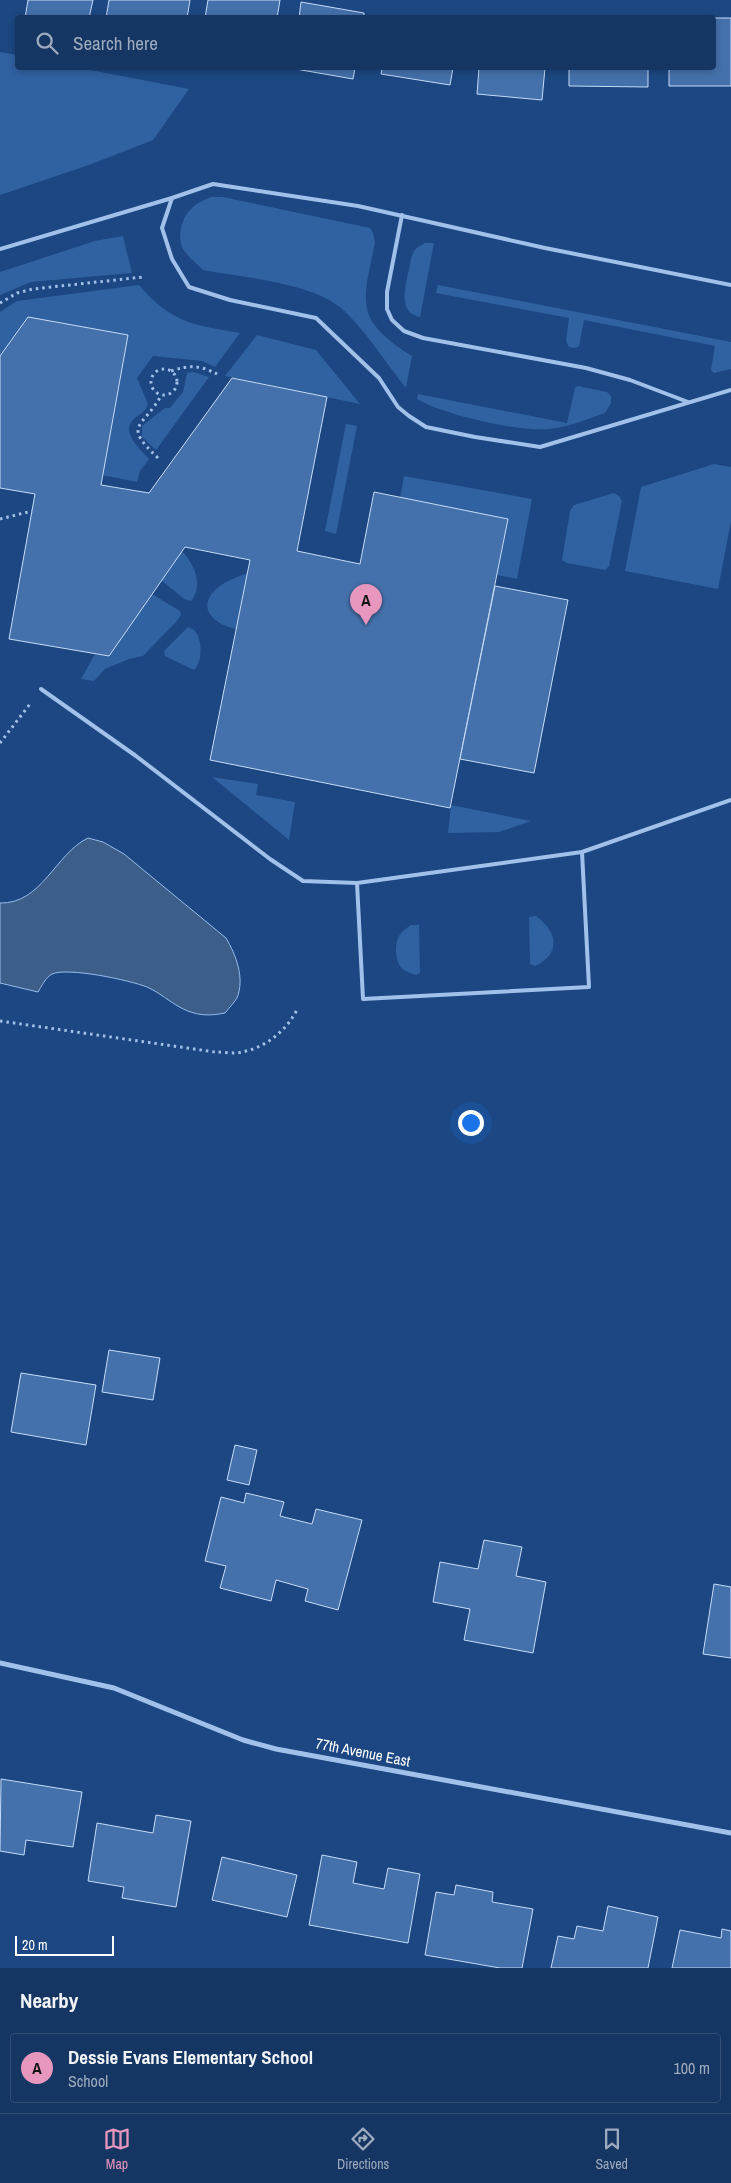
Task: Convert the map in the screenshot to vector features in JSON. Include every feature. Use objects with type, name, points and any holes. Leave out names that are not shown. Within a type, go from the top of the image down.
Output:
[{"type":"street","name":"77th Avenue East","points":[[0,1663],[114,1688],[243,1740],[276,1749],[731,1833]]},
{"type":"lane","points":[[0,249],[213,184],[358,206],[545,248],[731,284]]},
{"type":"lane","points":[[172,198],[162,228],[172,259],[189,288],[230,300],[316,318],[379,378],[398,407],[426,427],[540,447],[731,390]]},
{"type":"lane","points":[[402,216],[387,292],[388,309],[392,320],[404,332],[423,338],[586,368],[630,380],[688,402]]},
{"type":"lane","points":[[41,689],[136,756],[270,859],[303,880],[357,883],[582,852],[731,800]]},
{"type":"lane","points":[[357,883],[363,999],[589,987],[582,852]]},
{"type":"path","points":[[0,303],[17,293],[34,289],[143,277]]},
{"type":"path","points":[[161,396],[151,388],[152,375],[162,369],[171,371],[189,366],[198,366],[217,374]]},
{"type":"path","points":[[158,458],[142,444],[137,433],[138,424],[161,396],[170,395],[176,388],[176,379],[171,371]]},
{"type":"path","points":[[0,519],[32,511]]},
{"type":"path","points":[[0,743],[41,689]]},
{"type":"path","points":[[0,1021],[214,1052],[241,1052],[267,1043],[291,1023],[298,1008]]},
{"type":"shaded area","points":[[0,52],[15,55],[15,70],[90,70],[189,89],[153,140],[89,165],[0,195]]},
{"type":"shaded area","points":[[211,197],[223,197],[370,228],[375,242],[367,280],[367,308],[371,320],[380,331],[412,356],[406,388],[358,325],[341,308],[328,299],[313,292],[275,282],[203,270],[192,260],[181,244],[182,223],[193,207]]},
{"type":"shaded area","points":[[123,236],[132,273],[31,282],[0,295],[0,272],[95,241]]},
{"type":"shaded area","points":[[425,243],[434,243],[420,317],[408,310],[405,293],[412,255],[416,248]]},
{"type":"shaded area","points":[[139,285],[151,298],[173,315],[196,324],[240,333],[215,367],[202,361],[153,356],[137,378],[148,404],[144,411],[131,423],[129,428],[136,445],[149,459],[140,471],[137,482],[102,475],[128,335],[28,317],[0,356],[0,312],[17,301]]},
{"type":"shaded area","points":[[438,285],[731,342],[731,369],[714,373],[711,370],[715,346],[584,320],[579,346],[575,348],[569,347],[566,341],[569,318],[436,293]]},
{"type":"shaded area","points":[[257,335],[316,350],[360,404],[225,376]]},
{"type":"shaded area","points":[[193,372],[209,377],[156,450],[142,437],[142,426],[165,408],[170,408],[183,392],[187,373]]},
{"type":"shaded area","points":[[578,386],[607,392],[611,396],[611,403],[605,413],[571,425],[550,429],[520,428],[482,421],[445,411],[417,399],[418,394],[567,423],[575,388]]},
{"type":"shaded area","points":[[346,424],[357,426],[336,534],[325,531]]},
{"type":"shaded area","points":[[714,464],[731,467],[731,521],[718,589],[625,571],[641,487]]},
{"type":"shaded area","points":[[404,476],[532,499],[517,579],[497,575],[508,519],[400,498]]},
{"type":"shaded area","points":[[614,493],[622,501],[609,566],[605,570],[567,563],[562,560],[570,511],[574,505]]},
{"type":"shaded area","points":[[182,551],[194,568],[196,575],[197,588],[191,601],[184,599],[161,580]]},
{"type":"shaded area","points":[[248,573],[236,629],[221,624],[215,620],[208,609],[207,603],[210,596],[223,584]]},
{"type":"shaded area","points":[[152,594],[180,611],[181,615],[176,622],[143,656],[129,659],[105,669],[94,681],[81,679],[95,654],[109,656]]},
{"type":"shaded area","points":[[188,627],[197,634],[200,646],[199,660],[194,670],[165,656],[164,651]]},
{"type":"shaded area","points":[[212,777],[258,784],[256,795],[295,802],[289,840]]},
{"type":"shaded area","points":[[451,805],[531,821],[499,832],[448,833]]},
{"type":"shaded area","points":[[88,838],[103,842],[124,854],[226,938],[236,959],[240,983],[237,998],[225,1013],[202,1015],[194,1013],[147,987],[127,981],[84,973],[60,972],[52,974],[38,992],[0,983],[0,903],[14,901],[27,896],[38,887],[76,845]]},
{"type":"shaded area","points":[[536,916],[549,929],[554,943],[549,955],[535,966],[530,964],[529,917]]},
{"type":"shaded area","points":[[411,925],[419,925],[420,973],[416,975],[401,967],[396,954],[396,944],[399,936]]},
{"type":"building","points":[[28,0],[93,0],[90,15],[26,15]]},
{"type":"building","points":[[109,0],[190,0],[188,15],[106,15]]},
{"type":"building","points":[[208,0],[280,0],[278,15],[206,15]]},
{"type":"building","points":[[301,2],[364,13],[364,15],[299,15]]},
{"type":"building","points":[[716,18],[731,18],[731,86],[669,86],[669,70],[716,70]]},
{"type":"building","points":[[301,70],[355,70],[353,79]]},
{"type":"building","points":[[382,70],[453,70],[450,85],[381,74]]},
{"type":"building","points":[[479,70],[545,70],[542,100],[477,94]]},
{"type":"building","points":[[569,70],[648,70],[648,87],[569,86]]},
{"type":"building","points":[[28,317],[128,335],[101,485],[149,493],[232,378],[327,397],[297,551],[360,564],[374,492],[508,519],[450,808],[210,760],[250,560],[185,547],[109,656],[9,639],[35,494],[0,488],[0,356]]},
{"type":"building","points":[[495,586],[568,600],[534,773],[460,759]]},
{"type":"building","points":[[109,1350],[160,1358],[153,1400],[102,1392]]},
{"type":"building","points":[[21,1373],[96,1385],[86,1445],[11,1432]]},
{"type":"building","points":[[235,1445],[257,1450],[249,1485],[227,1480]]},
{"type":"building","points":[[246,1493],[284,1502],[280,1516],[312,1524],[316,1509],[362,1520],[338,1610],[305,1601],[308,1589],[276,1580],[271,1601],[220,1588],[226,1566],[205,1561],[221,1497],[244,1503]]},
{"type":"building","points":[[484,1540],[522,1547],[516,1576],[546,1582],[533,1653],[464,1640],[470,1609],[433,1602],[440,1562],[478,1569]]},
{"type":"building","points":[[714,1584],[731,1587],[731,1658],[703,1654]]},
{"type":"building","points":[[1,1779],[82,1792],[73,1847],[26,1840],[24,1855],[0,1851]]},
{"type":"building","points":[[156,1815],[191,1821],[176,1907],[122,1898],[124,1887],[88,1881],[97,1823],[153,1833]]},
{"type":"building","points":[[322,1855],[357,1862],[353,1883],[384,1889],[388,1868],[420,1874],[408,1943],[309,1925]]},
{"type":"building","points":[[222,1857],[297,1875],[287,1917],[212,1900]]},
{"type":"building","points":[[456,1885],[493,1892],[492,1902],[533,1909],[522,1968],[500,1968],[425,1955],[436,1892],[454,1895]]},
{"type":"building","points":[[608,1906],[658,1917],[648,1968],[551,1968],[558,1936],[574,1939],[577,1926],[603,1931]]},
{"type":"building","points":[[722,1929],[731,1931],[731,1968],[672,1968],[680,1930],[721,1938]]},
{"type":"place","name":"Dessie Evans Elementary School","points":[[366,625]]}]
